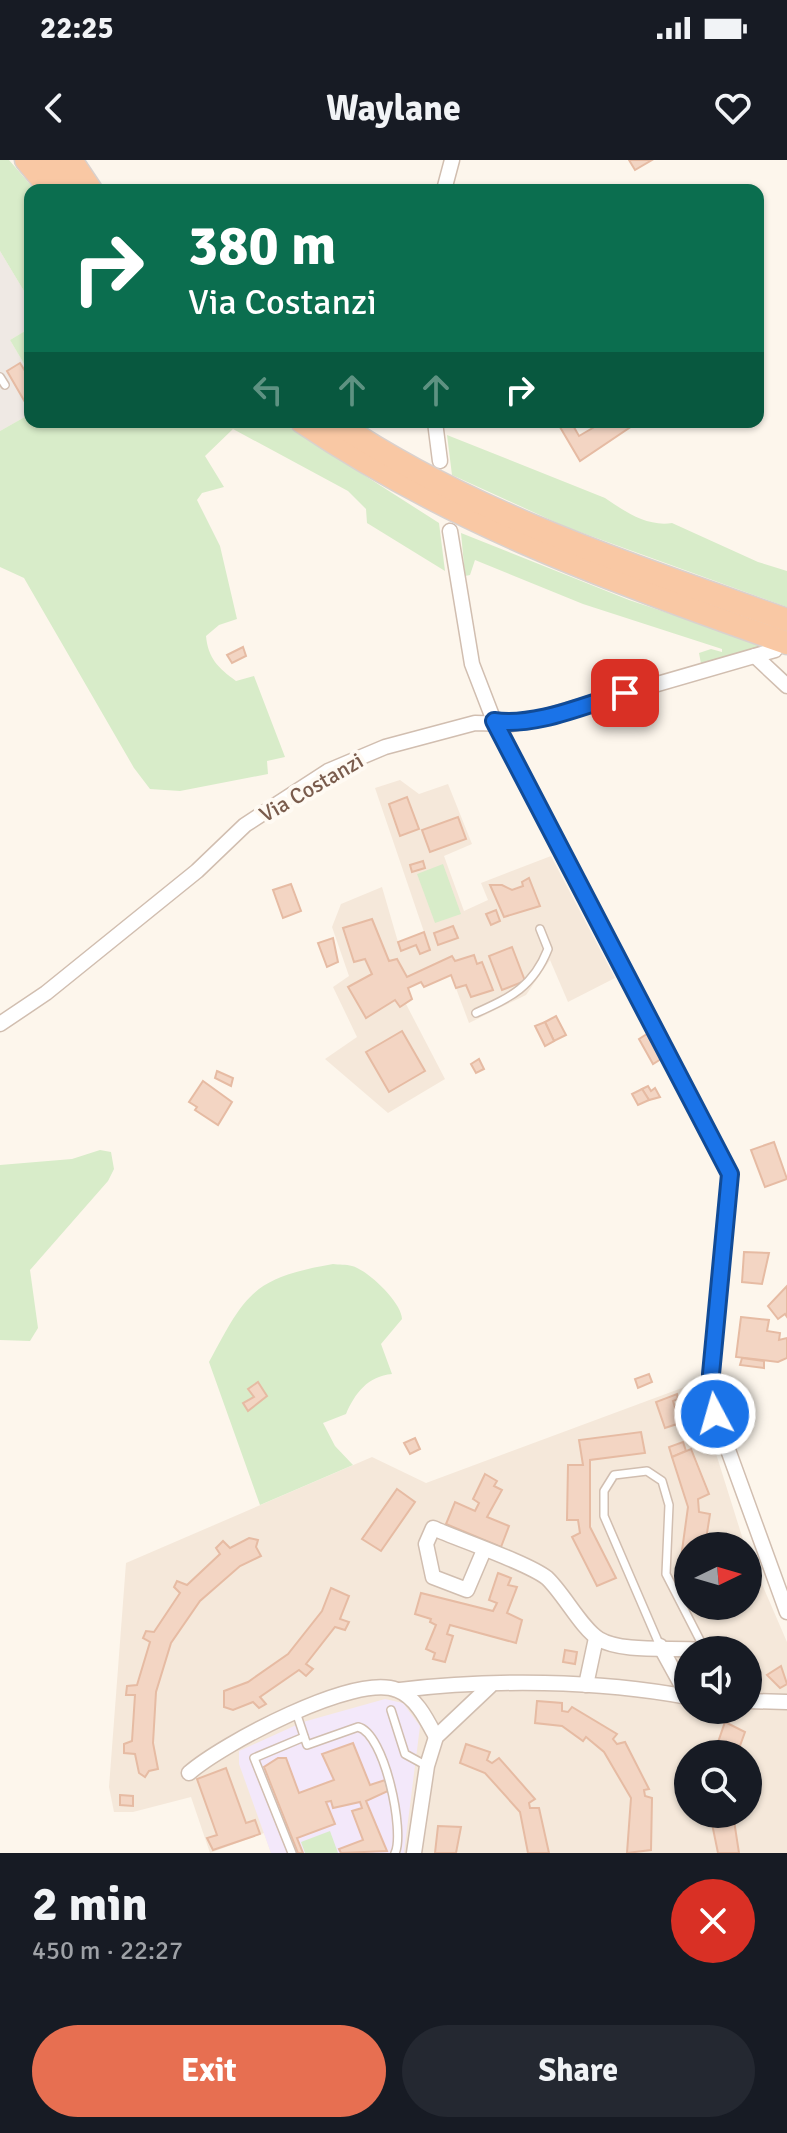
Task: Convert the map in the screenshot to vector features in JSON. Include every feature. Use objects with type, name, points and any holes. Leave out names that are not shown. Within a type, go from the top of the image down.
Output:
[{"type":"highway","points":[[26,160],[46,184]]},
{"type":"highway","points":[[49,160],[70,184]]},
{"type":"highway","points":[[71,160],[87,184]]},
{"type":"highway","points":[[311,428],[386,476],[483,526],[648,594],[781,638]]},
{"type":"highway","points":[[346,428],[413,469],[509,517],[781,638]]},
{"type":"street","points":[[446,184],[452,160]]},
{"type":"street","points":[[436,428],[440,461]]},
{"type":"street","points":[[450,531],[469,652],[494,721],[730,1174],[711,1374],[715,1414],[787,1612]]},
{"type":"street","name":"Via Costanzi","points":[[0,1024],[46,993],[186,880],[245,825],[306,784],[385,747],[494,721],[512,724],[540,718],[755,656],[781,638]]},
{"type":"street","points":[[755,656],[787,686]]},
{"type":"street","points":[[484,1550],[467,1590],[433,1577],[426,1544],[433,1528],[543,1575],[564,1595],[596,1638],[624,1648],[674,1647]]},
{"type":"street","points":[[586,1685],[596,1638]]},
{"type":"street","points":[[660,1646],[674,1672]]},
{"type":"street","points":[[189,1773],[216,1751],[296,1712],[375,1686],[400,1690],[441,1685],[586,1685],[674,1695]]},
{"type":"street","points":[[414,1853],[427,1766],[436,1737],[490,1686]]},
{"type":"street","points":[[400,1690],[425,1716],[436,1737]]},
{"type":"street","points":[[762,1701],[787,1702]]},
{"type":"lane","points":[[0,377],[5,385]]},
{"type":"lane","points":[[476,1013],[515,995],[526,985],[548,949],[540,929]]},
{"type":"lane","points":[[660,1646],[604,1516],[604,1491],[614,1475],[647,1471],[662,1481],[669,1505],[666,1574],[697,1636]]},
{"type":"lane","points":[[391,1710],[405,1754],[427,1766]]},
{"type":"lane","points":[[296,1712],[307,1745],[358,1727],[371,1734],[392,1786],[395,1853]]},
{"type":"lane","points":[[292,1853],[254,1758],[304,1737]]},
{"type":"shaded area","points":[[0,251],[24,291],[24,332],[10,340],[24,364],[24,417],[0,431]]},
{"type":"shaded area","points":[[400,780],[419,794],[448,784],[472,844],[444,856],[464,911],[488,900],[481,883],[551,856],[615,978],[568,1002],[550,960],[526,995],[469,1023],[451,975],[424,987],[421,982],[408,988],[412,999],[406,1004],[445,1079],[388,1113],[325,1059],[357,1037],[333,987],[349,976],[332,927],[341,904],[382,887],[398,942],[424,932],[375,788]]},
{"type":"shaded area","points":[[698,1382],[702,1409],[741,1532],[674,1532],[674,1620],[762,1620],[762,1584],[787,1642],[787,1853],[271,1853],[264,1833],[210,1853],[191,1797],[133,1812],[114,1812],[109,1787],[126,1563],[372,1457],[426,1483]]},
{"type":"shaded area","points":[[385,1699],[403,1703],[420,1726],[404,1853],[271,1853],[239,1764],[239,1751],[303,1722]]},
{"type":"green space","points":[[0,160],[9,160],[30,184],[24,184],[24,291],[0,251]]},
{"type":"green space","points":[[24,332],[24,364],[10,340]]},
{"type":"green space","points":[[24,417],[24,428],[290,428],[439,523],[445,571],[367,523],[366,509],[348,491],[233,429],[205,456],[224,487],[202,493],[197,500],[220,546],[237,619],[219,625],[206,636],[207,644],[215,662],[236,681],[254,676],[285,757],[267,761],[268,774],[180,791],[150,789],[134,768],[24,578],[0,567],[0,431]]},
{"type":"green space","points":[[447,435],[605,498],[636,517],[654,523],[672,523],[758,562],[787,571],[787,607],[566,527],[452,475]]},
{"type":"green space","points":[[461,533],[629,600],[769,647],[739,653],[702,669],[699,653],[711,649],[722,652],[722,649],[583,604],[475,560],[470,575],[465,576]]},
{"type":"green space","points":[[443,864],[461,914],[435,923],[417,874]]},
{"type":"green space","points":[[100,1150],[111,1152],[114,1169],[108,1181],[30,1270],[38,1328],[30,1341],[0,1340],[0,1165],[72,1159]]},
{"type":"green space","points":[[333,1264],[352,1266],[367,1274],[383,1288],[401,1312],[402,1319],[381,1344],[392,1374],[369,1382],[358,1393],[346,1414],[323,1423],[335,1446],[353,1465],[260,1505],[209,1362],[243,1304],[255,1292],[285,1276]]},
{"type":"green space","points":[[330,1831],[338,1853],[305,1853],[301,1842]]},
{"type":"building","points":[[629,160],[652,160],[635,170]]},
{"type":"building","points":[[20,363],[24,369],[24,400],[7,371]]},
{"type":"building","points":[[561,428],[574,428],[579,436],[593,428],[629,428],[580,461]]},
{"type":"building","points":[[243,647],[246,656],[232,663],[227,655]]},
{"type":"building","points":[[407,797],[419,829],[400,836],[389,804]]},
{"type":"building","points":[[458,817],[466,839],[430,852],[422,830]]},
{"type":"building","points":[[423,861],[425,868],[412,872],[410,865]]},
{"type":"building","points":[[529,878],[540,906],[504,917],[490,885],[502,885],[512,890],[523,886],[522,882]]},
{"type":"building","points":[[291,884],[301,911],[283,918],[273,890]]},
{"type":"building","points":[[496,910],[500,921],[491,925],[486,914]]},
{"type":"building","points":[[372,919],[389,961],[397,959],[407,977],[452,956],[455,961],[474,955],[477,964],[482,962],[493,990],[471,997],[466,985],[456,988],[451,975],[424,987],[421,982],[408,988],[412,999],[400,1007],[395,1000],[366,1018],[348,987],[372,974],[365,959],[354,962],[343,928]]},
{"type":"building","points":[[453,926],[458,938],[438,945],[434,933]]},
{"type":"building","points":[[424,932],[430,950],[420,954],[416,945],[401,951],[398,942]]},
{"type":"building","points":[[333,938],[338,962],[327,967],[318,943]]},
{"type":"building","points":[[512,947],[525,981],[502,990],[489,956]]},
{"type":"building","points":[[556,1016],[566,1035],[554,1041],[545,1022]]},
{"type":"building","points":[[545,1022],[554,1041],[545,1046],[535,1026]]},
{"type":"building","points":[[402,1031],[425,1071],[389,1092],[366,1052]]},
{"type":"building","points":[[647,1034],[661,1059],[653,1064],[639,1039]]},
{"type":"building","points":[[479,1059],[484,1069],[476,1073],[471,1064]]},
{"type":"building","points":[[217,1071],[233,1078],[231,1086],[215,1078]]},
{"type":"building","points":[[203,1081],[232,1102],[218,1125],[195,1110],[197,1107],[189,1102]]},
{"type":"building","points":[[648,1086],[651,1091],[655,1088],[660,1097],[649,1100],[642,1089]]},
{"type":"building","points":[[642,1089],[649,1100],[638,1105],[632,1094]]},
{"type":"building","points":[[774,1142],[787,1179],[765,1187],[751,1150]]},
{"type":"building","points":[[744,1252],[769,1253],[762,1284],[742,1282]]},
{"type":"building","points":[[787,1286],[787,1317],[785,1314],[778,1319],[768,1306]]},
{"type":"building","points":[[741,1317],[769,1320],[767,1331],[780,1333],[779,1340],[787,1338],[787,1358],[778,1362],[736,1357]]},
{"type":"building","points":[[742,1358],[764,1361],[764,1368],[740,1365]]},
{"type":"building","points":[[649,1374],[652,1382],[638,1388],[635,1379]]},
{"type":"building","points":[[258,1382],[267,1396],[248,1411],[243,1403],[254,1397],[248,1389]]},
{"type":"building","points":[[677,1394],[678,1399],[673,1401],[680,1423],[665,1428],[656,1402]]},
{"type":"building","points":[[696,1407],[700,1416],[688,1420],[685,1412]]},
{"type":"building","points":[[641,1432],[645,1453],[590,1460],[590,1527],[616,1578],[597,1586],[572,1537],[580,1533],[578,1520],[567,1520],[568,1465],[583,1465],[579,1440]]},
{"type":"building","points":[[415,1438],[420,1449],[410,1454],[404,1443]]},
{"type":"building","points":[[683,1442],[686,1451],[672,1457],[669,1447]]},
{"type":"building","points":[[691,1449],[709,1494],[698,1499],[699,1512],[710,1514],[707,1532],[685,1532],[688,1507],[672,1457]]},
{"type":"building","points":[[485,1474],[497,1481],[494,1486],[502,1490],[487,1517],[509,1526],[501,1547],[446,1524],[455,1502],[475,1511],[479,1503],[473,1499]]},
{"type":"building","points":[[397,1489],[415,1502],[381,1551],[362,1539]]},
{"type":"building","points":[[249,1538],[258,1540],[256,1547],[261,1556],[240,1566],[200,1601],[171,1643],[156,1692],[153,1743],[158,1769],[149,1771],[145,1777],[139,1773],[135,1754],[124,1753],[124,1744],[132,1741],[135,1695],[126,1695],[127,1686],[137,1685],[150,1642],[143,1638],[146,1631],[154,1632],[180,1593],[174,1587],[177,1581],[187,1585],[220,1554],[216,1548],[223,1541],[230,1548]]},
{"type":"building","points":[[498,1573],[511,1578],[508,1585],[517,1587],[507,1613],[522,1620],[516,1643],[450,1625],[447,1634],[453,1636],[445,1662],[433,1659],[435,1653],[426,1649],[436,1625],[430,1622],[431,1619],[415,1614],[421,1593],[493,1611],[497,1603],[489,1600]]},
{"type":"building","points":[[331,1588],[349,1596],[340,1619],[349,1622],[345,1630],[335,1627],[306,1664],[313,1669],[306,1676],[299,1670],[260,1697],[266,1704],[259,1708],[253,1702],[233,1710],[224,1707],[224,1691],[248,1682],[288,1654],[322,1611]]},
{"type":"building","points":[[565,1650],[577,1652],[575,1664],[563,1662]]},
{"type":"building","points":[[781,1666],[787,1684],[780,1688],[767,1675]]},
{"type":"building","points":[[537,1701],[562,1703],[562,1711],[568,1712],[572,1707],[617,1734],[613,1739],[617,1744],[625,1742],[649,1789],[644,1790],[645,1796],[652,1798],[651,1850],[627,1853],[631,1798],[604,1752],[586,1737],[583,1741],[562,1726],[535,1723]]},
{"type":"building","points":[[724,1724],[745,1732],[742,1740],[719,1740]]},
{"type":"building","points":[[353,1743],[370,1785],[385,1780],[388,1791],[366,1801],[387,1851],[341,1853],[339,1849],[363,1840],[352,1811],[362,1808],[360,1802],[333,1808],[331,1801],[326,1802],[335,1824],[297,1838],[303,1853],[298,1853],[264,1767],[278,1758],[286,1758],[299,1793],[334,1780],[322,1754]]},
{"type":"building","points":[[466,1744],[490,1752],[487,1760],[492,1763],[499,1758],[535,1799],[529,1803],[530,1808],[539,1808],[549,1853],[528,1853],[520,1812],[485,1773],[460,1763]]},
{"type":"building","points":[[226,1768],[246,1823],[255,1820],[260,1834],[213,1850],[207,1838],[217,1835],[197,1779]]},
{"type":"building","points":[[120,1795],[133,1796],[133,1806],[120,1805]]},
{"type":"building","points":[[438,1826],[461,1827],[456,1853],[435,1853]]},
{"type":"building","points":[[713,1828],[735,1828],[739,1853],[718,1853]]},
{"type":"route","points":[[625,693],[512,724],[494,721],[725,1159],[730,1174],[731,1192],[711,1374],[715,1414]]}]
